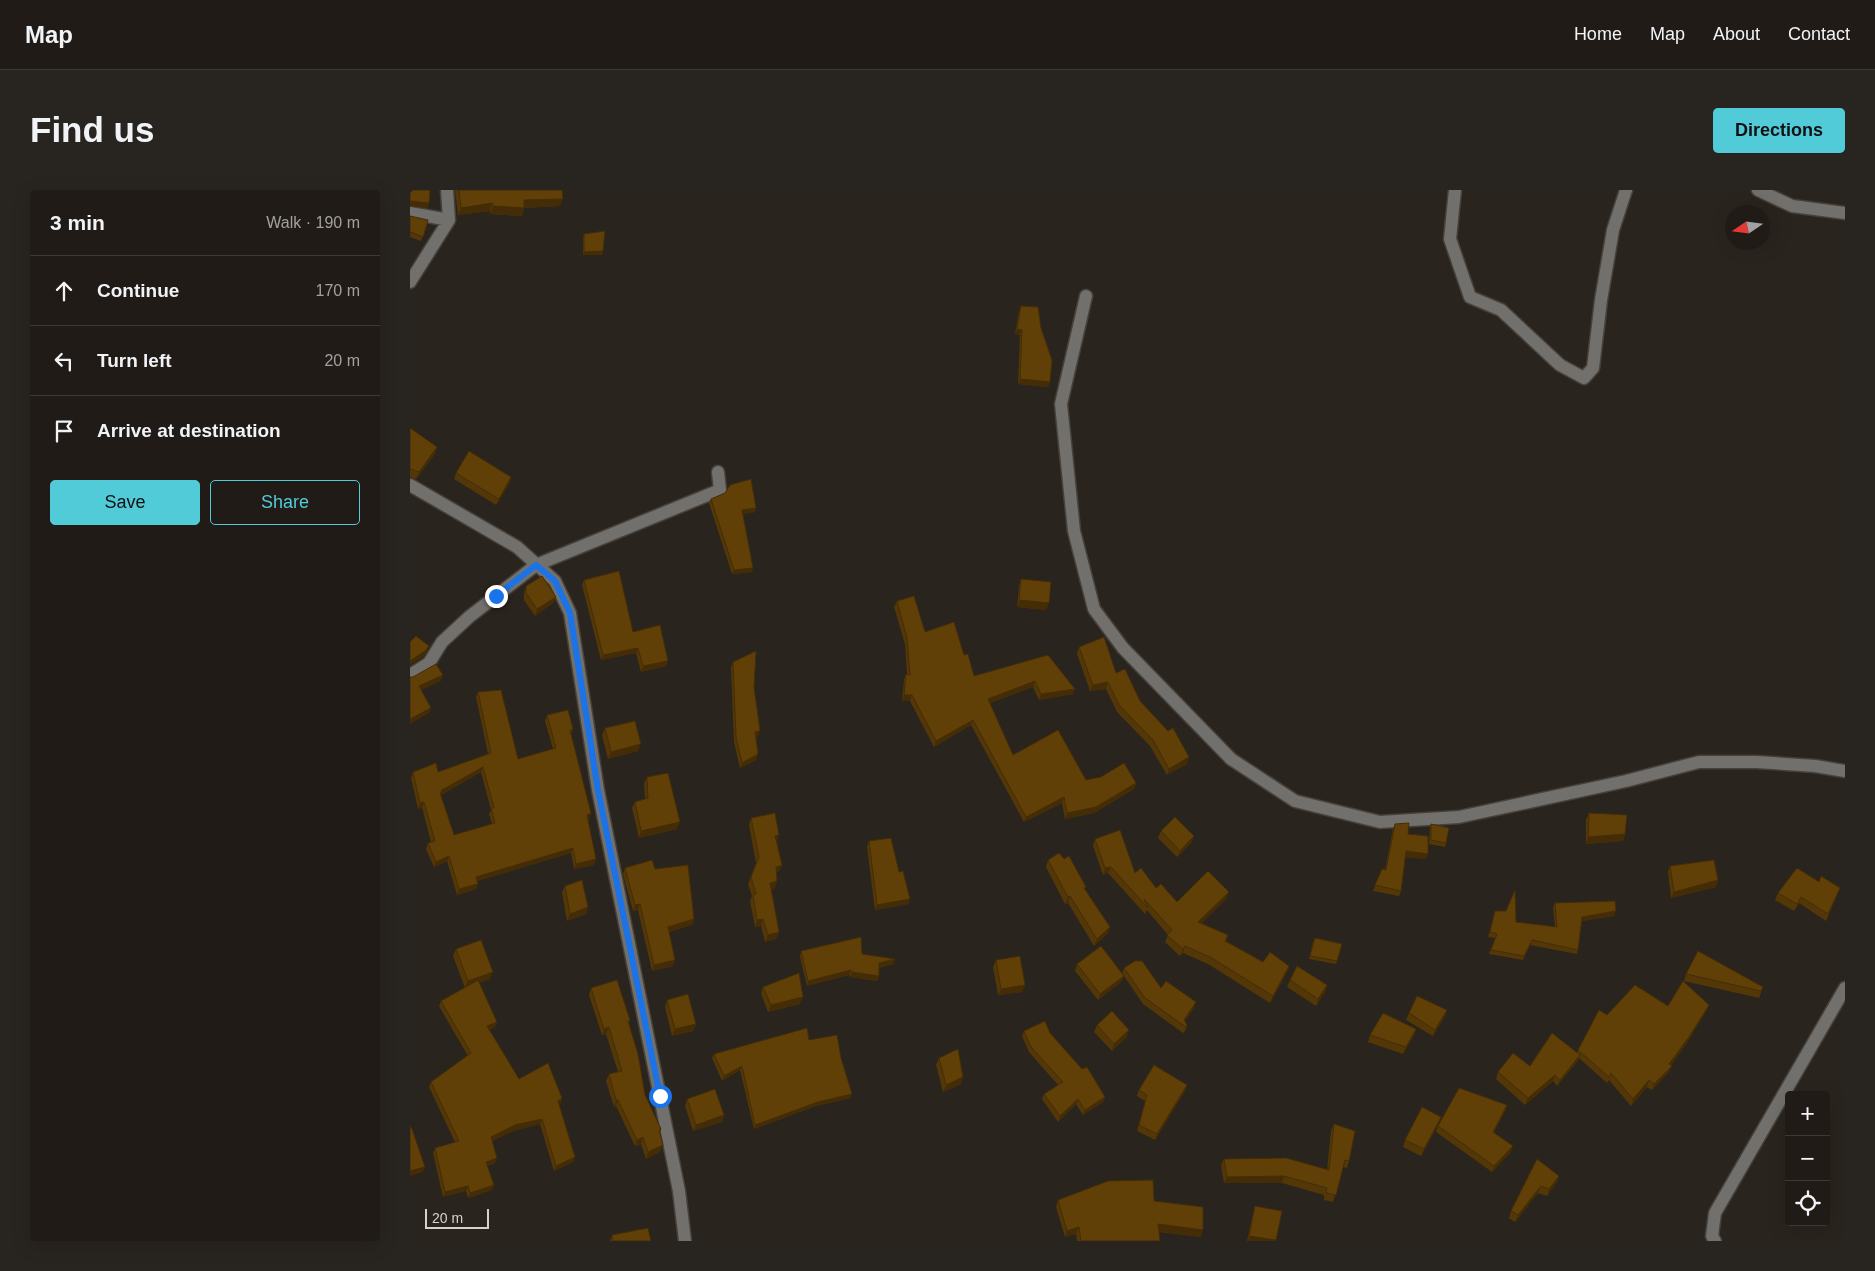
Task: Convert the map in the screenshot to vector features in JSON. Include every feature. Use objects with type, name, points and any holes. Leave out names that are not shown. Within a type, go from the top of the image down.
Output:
[{"type":"street","points":[[410,282],[449,220],[447,190]]},
{"type":"street","points":[[1455,190],[1450,239],[1470,297],[1500,310],[1560,365],[1584,378],[1593,368],[1596,330],[1613,230],[1626,190]]},
{"type":"street","points":[[1758,190],[1792,206],[1845,213]]},
{"type":"street","points":[[410,213],[449,220]]},
{"type":"street","points":[[1086,296],[1061,404],[1074,531],[1094,609],[1123,648],[1231,759],[1295,801],[1380,822],[1459,818],[1699,762],[1757,762],[1816,766],[1845,771]]},
{"type":"street","points":[[410,675],[429,663],[442,642],[469,617],[536,565],[720,490],[718,472]]},
{"type":"street","points":[[410,485],[517,547],[555,581],[570,613],[598,790],[679,1191],[685,1241]]},
{"type":"street","points":[[1714,1241],[1712,1236],[1715,1213],[1845,988]]},
{"type":"building","points":[[410,190],[430,190],[429,203],[410,201]]},
{"type":"building","points":[[459,190],[562,190],[563,199],[524,200],[524,208],[493,206],[492,203],[461,208]]},
{"type":"building","points":[[410,216],[428,220],[423,237],[411,232],[410,234]]},
{"type":"building","points":[[605,231],[603,251],[584,252],[584,234]]},
{"type":"building","points":[[1021,306],[1038,307],[1041,328],[1052,360],[1050,382],[1020,379],[1022,330],[1017,329]]},
{"type":"building","points":[[410,428],[437,447],[419,472],[410,469]]},
{"type":"building","points":[[469,451],[511,477],[499,499],[456,473]]},
{"type":"building","points":[[751,479],[756,508],[742,510],[753,568],[734,570],[711,499],[725,493],[730,485]]},
{"type":"building","points":[[619,571],[633,632],[660,625],[668,661],[643,666],[638,648],[603,655],[584,580]]},
{"type":"building","points":[[542,576],[556,597],[537,609],[526,593],[526,586]]},
{"type":"building","points":[[1021,579],[1051,582],[1049,603],[1019,600]]},
{"type":"building","points":[[914,596],[925,632],[954,622],[964,655],[968,654],[974,676],[1048,655],[1075,689],[1041,694],[1035,681],[988,699],[1013,755],[1058,730],[1086,780],[1101,777],[1124,763],[1136,783],[1096,807],[1067,813],[1064,797],[1026,817],[973,720],[936,741],[912,695],[904,695],[906,674],[910,675],[907,638],[897,601]]},
{"type":"building","points":[[416,636],[429,646],[410,661],[410,642]]},
{"type":"building","points":[[1104,637],[1116,673],[1125,669],[1140,701],[1168,731],[1173,728],[1189,757],[1169,769],[1153,740],[1119,705],[1108,682],[1093,685],[1079,647]]},
{"type":"building","points":[[756,651],[754,687],[760,731],[755,732],[758,754],[742,763],[736,737],[733,662]]},
{"type":"building","points":[[436,664],[443,675],[419,686],[431,708],[410,719],[410,677]]},
{"type":"building","points":[[501,690],[518,759],[556,748],[547,715],[568,710],[573,729],[570,730],[591,813],[587,815],[596,859],[576,864],[573,848],[476,877],[478,884],[459,889],[449,856],[436,862],[428,843],[435,841],[424,802],[420,803],[413,772],[436,763],[438,772],[491,753],[478,692]],"holes":[[[483,767],[494,808],[491,808],[495,823],[454,835],[440,793],[442,790]]]},
{"type":"building","points":[[635,721],[641,744],[611,752],[605,728]]},
{"type":"building","points":[[668,773],[680,822],[641,831],[635,802],[648,798],[647,777]]},
{"type":"building","points":[[775,813],[779,835],[775,836],[782,865],[776,867],[777,881],[770,883],[779,932],[768,935],[763,919],[757,920],[753,895],[756,894],[751,877],[759,857],[751,818]]},
{"type":"building","points":[[1589,813],[1627,815],[1625,834],[1588,837]]},
{"type":"building","points":[[1175,817],[1194,836],[1180,851],[1161,831]]},
{"type":"building","points":[[1409,823],[1408,834],[1428,836],[1428,854],[1406,851],[1401,891],[1375,885],[1382,869],[1386,870],[1395,824]]},
{"type":"building","points":[[1431,824],[1449,828],[1446,843],[1431,840]]},
{"type":"building","points":[[1120,830],[1135,873],[1141,868],[1156,888],[1161,884],[1177,902],[1208,871],[1229,892],[1198,922],[1228,935],[1225,941],[1263,962],[1270,952],[1289,966],[1273,996],[1210,957],[1185,946],[1183,949],[1167,935],[1172,930],[1144,899],[1148,908],[1111,867],[1105,868],[1095,839]]},
{"type":"building","points":[[891,838],[899,872],[903,871],[910,899],[877,905],[869,841]]},
{"type":"building","points":[[1059,853],[1064,859],[1069,856],[1086,887],[1084,888],[1110,927],[1097,939],[1070,896],[1068,897],[1048,860]]},
{"type":"building","points":[[652,860],[655,869],[688,865],[694,919],[668,927],[675,960],[654,965],[640,904],[635,905],[625,868]]},
{"type":"building","points":[[1714,860],[1718,880],[1674,892],[1670,866]]},
{"type":"building","points":[[1797,868],[1819,882],[1821,876],[1840,888],[1828,914],[1801,897],[1797,904],[1778,893]]},
{"type":"building","points":[[582,880],[588,907],[570,914],[565,886]]},
{"type":"building","points":[[1515,890],[1516,922],[1557,927],[1555,903],[1615,901],[1616,911],[1582,917],[1578,950],[1532,940],[1524,956],[1491,950],[1497,934],[1490,932],[1495,911],[1506,911]]},
{"type":"building","points":[[861,937],[862,954],[895,959],[879,963],[879,976],[852,972],[851,970],[808,981],[801,951]]},
{"type":"building","points":[[1315,938],[1342,944],[1337,961],[1310,956]]},
{"type":"building","points":[[481,940],[493,972],[468,981],[456,949]]},
{"type":"building","points":[[1101,946],[1124,976],[1100,994],[1077,964]]},
{"type":"building","points":[[1698,951],[1763,987],[1761,991],[1686,974]]},
{"type":"building","points":[[1020,956],[1025,985],[1001,989],[996,960]]},
{"type":"building","points":[[1135,961],[1142,961],[1161,988],[1166,981],[1196,1002],[1184,1020],[1187,1025],[1186,1027],[1145,998],[1124,968]]},
{"type":"building","points":[[1297,966],[1327,985],[1318,999],[1290,980]]},
{"type":"building","points":[[799,973],[803,997],[771,1005],[763,987]]},
{"type":"building","points":[[478,980],[497,1022],[487,1026],[519,1079],[548,1063],[562,1098],[558,1101],[575,1157],[556,1166],[542,1119],[515,1125],[491,1137],[497,1158],[486,1162],[494,1185],[470,1193],[468,1186],[445,1192],[435,1148],[459,1141],[431,1082],[471,1053],[441,1001]]},
{"type":"building","points":[[617,980],[630,1020],[628,1021],[638,1054],[645,1095],[661,1129],[659,1130],[663,1145],[648,1152],[643,1137],[637,1140],[618,1100],[616,1100],[609,1074],[622,1071],[609,1027],[604,1029],[591,988]]},
{"type":"building","points":[[1683,981],[1709,1005],[1669,1064],[1672,1066],[1654,1084],[1649,1080],[1633,1099],[1611,1073],[1609,1077],[1578,1050],[1599,1010],[1607,1015],[1635,985],[1668,1006]]},
{"type":"building","points":[[688,994],[696,1024],[675,1029],[667,1000]]},
{"type":"building","points":[[1417,996],[1447,1010],[1435,1030],[1409,1013]]},
{"type":"building","points":[[1112,1011],[1129,1030],[1114,1044],[1097,1025]]},
{"type":"building","points":[[1383,1013],[1416,1029],[1406,1047],[1370,1035]]},
{"type":"building","points":[[1045,1021],[1050,1033],[1082,1069],[1087,1067],[1105,1097],[1085,1110],[1078,1099],[1060,1116],[1044,1094],[1063,1082],[1031,1047],[1024,1031]]},
{"type":"building","points":[[807,1028],[809,1040],[837,1035],[841,1058],[852,1094],[818,1102],[755,1125],[742,1066],[724,1076],[714,1054]]},
{"type":"building","points":[[1552,1033],[1580,1055],[1560,1080],[1555,1075],[1528,1098],[1498,1072],[1513,1053],[1530,1066]]},
{"type":"building","points":[[958,1049],[963,1077],[946,1085],[939,1058]]},
{"type":"building","points":[[1154,1065],[1187,1085],[1157,1134],[1139,1125],[1147,1095],[1139,1090]]},
{"type":"building","points":[[1459,1088],[1507,1105],[1493,1132],[1513,1146],[1494,1166],[1438,1126]]},
{"type":"building","points":[[715,1089],[724,1115],[696,1125],[687,1099]]},
{"type":"building","points":[[1422,1107],[1441,1117],[1424,1149],[1405,1140]]},
{"type":"building","points":[[1334,1124],[1355,1131],[1349,1161],[1345,1160],[1336,1195],[1326,1193],[1327,1188],[1284,1176],[1227,1177],[1224,1159],[1286,1158],[1329,1170]]},
{"type":"building","points":[[410,1126],[425,1167],[410,1171]]},
{"type":"building","points":[[1537,1159],[1559,1176],[1549,1189],[1541,1186],[1518,1215],[1511,1211]]},
{"type":"building","points":[[1153,1180],[1154,1201],[1203,1207],[1203,1230],[1158,1224],[1160,1241],[1081,1241],[1079,1227],[1067,1231],[1058,1200],[1108,1181]]},
{"type":"building","points":[[1255,1206],[1282,1211],[1276,1240],[1249,1236]]},
{"type":"building","points":[[648,1228],[651,1241],[613,1241],[612,1235]]},
{"type":"route","points":[[496,596],[536,565],[555,581],[570,613],[598,790],[660,1096]]}]
